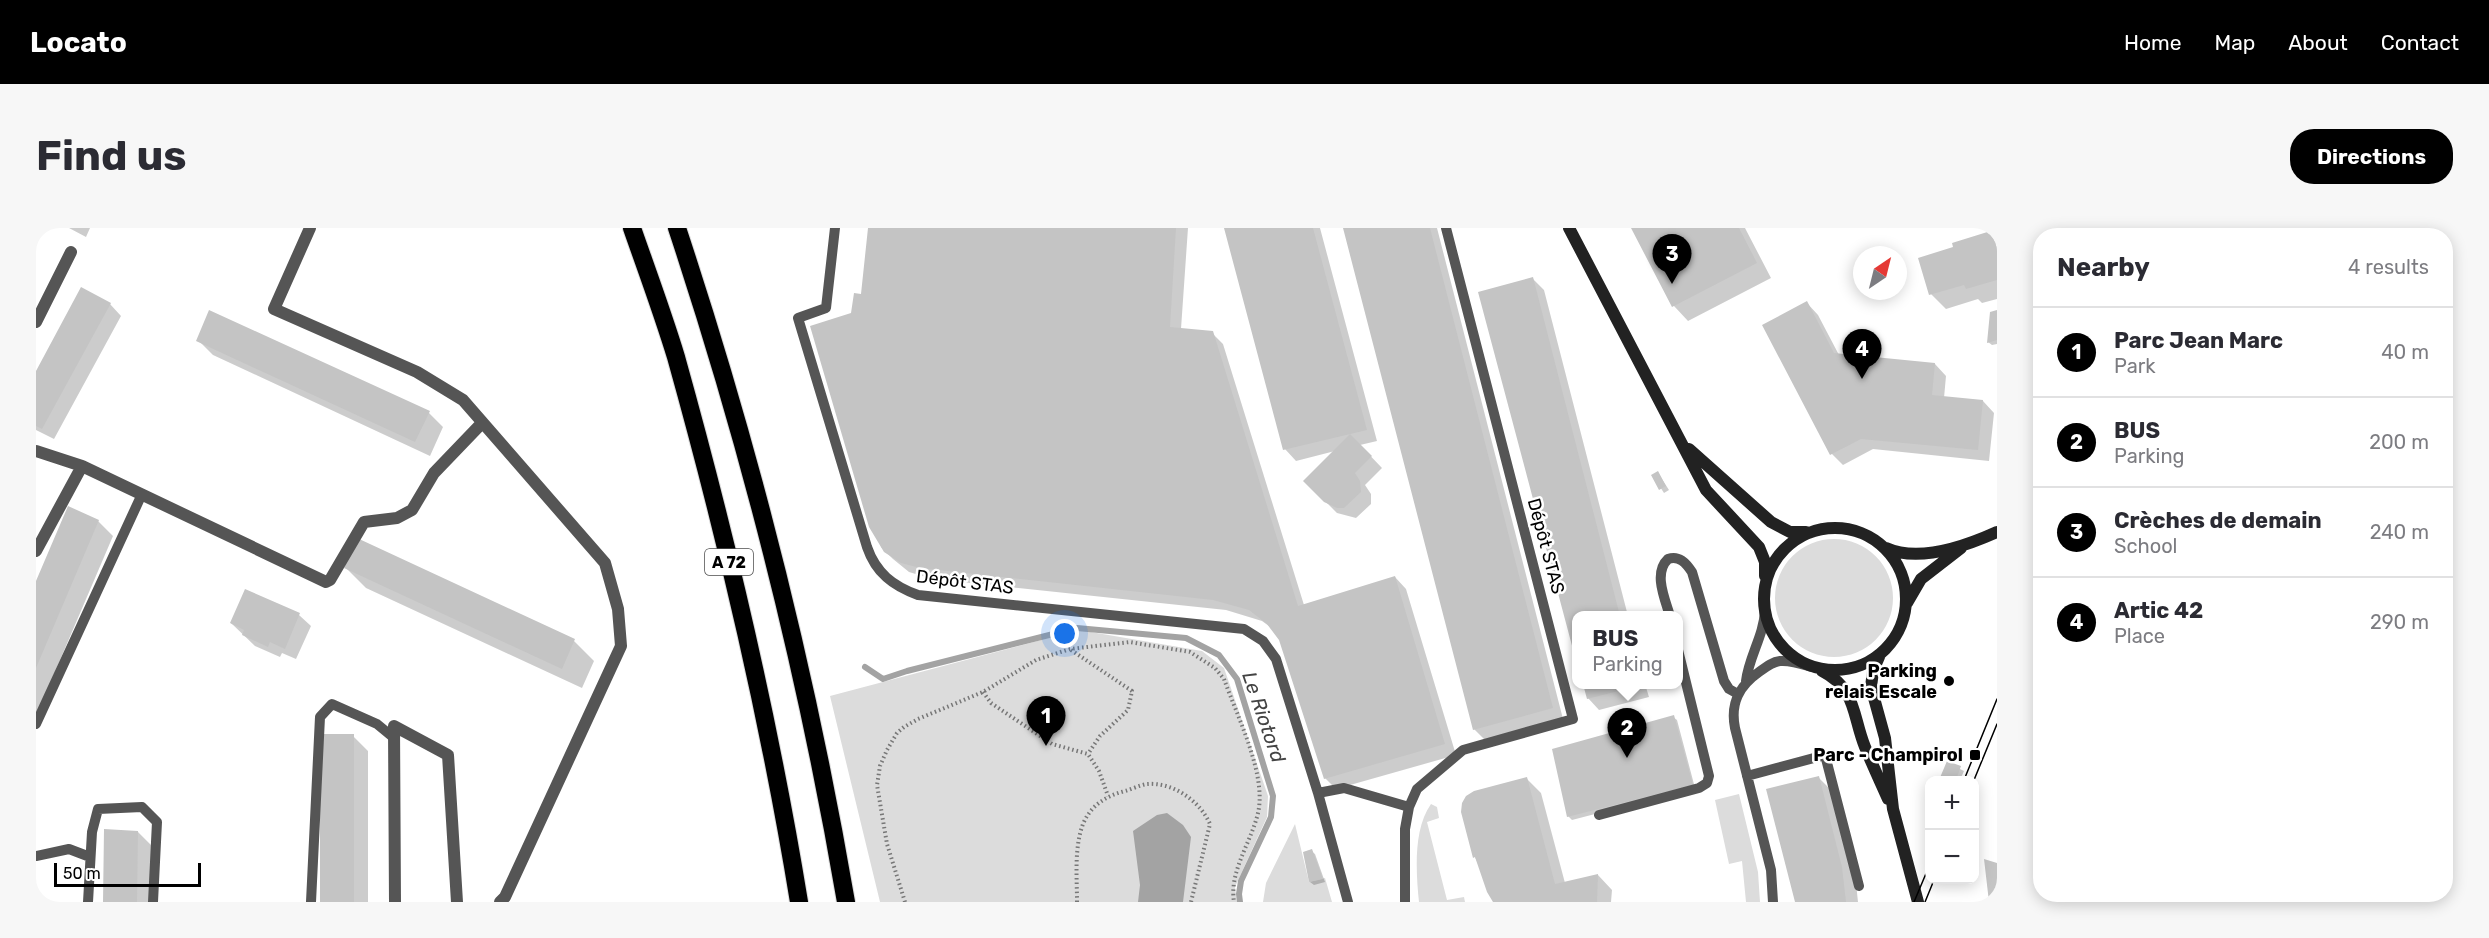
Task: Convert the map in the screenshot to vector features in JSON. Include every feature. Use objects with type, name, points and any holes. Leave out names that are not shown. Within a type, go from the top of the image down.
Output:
[{"type":"highway","name":"A 72","points":[[632,228],[675,355],[735,582],[785,816],[799,902]]},
{"type":"highway","name":"A 72","points":[[677,228],[721,369],[775,567],[813,729],[846,902]]},
{"type":"main road","points":[[1569,228],[1706,490],[1758,547],[1765,562],[1765,610],[1781,645],[1794,656],[1836,680],[1852,701],[1864,745],[1893,809]]},
{"type":"main road","points":[[1683,444],[1771,522],[1790,532],[1844,529],[1868,536],[1878,543],[1889,553],[1900,570],[1907,592],[1907,604]]},
{"type":"main road","points":[[1765,580],[1781,551],[1798,537],[1810,532]]},
{"type":"main road","points":[[1918,902],[1893,809],[1885,738],[1871,687],[1873,671],[1880,656],[1894,638],[1907,604],[1921,579],[1963,547],[1997,532]]},
{"type":"main road","points":[[1878,543],[1906,555],[1963,547]]},
{"type":"main road","points":[[1815,668],[1833,672],[1854,670],[1880,656]]},
{"type":"street","points":[[310,228],[274,309],[417,372],[463,400],[605,563],[618,609],[621,646],[505,897],[500,902]]},
{"type":"street","points":[[36,322],[71,252]]},
{"type":"street","points":[[36,451],[81,466],[326,582],[330,580],[364,522],[397,518],[412,510],[434,473],[482,423]]},
{"type":"street","points":[[36,551],[81,466]]},
{"type":"street","points":[[395,902],[394,726],[448,756],[457,902]]},
{"type":"lane","name":"Dépôt STAS","points":[[835,228],[826,308],[798,318],[867,547],[878,570],[895,585],[918,595],[1233,627],[1253,633],[1271,649],[1276,659],[1318,793],[1348,902]]},
{"type":"lane","name":"Dépôt STAS","points":[[1404,902],[1403,856],[1409,807],[1417,789],[1463,750],[1573,719],[1446,228]]},
{"type":"lane","points":[[36,724],[142,494]]},
{"type":"lane","points":[[1669,611],[1660,573],[1665,562],[1676,558],[1683,561],[1692,572],[1724,681],[1738,694]]},
{"type":"lane","points":[[1746,681],[1748,665],[1764,623],[1765,610]]},
{"type":"lane","points":[[1773,902],[1771,870],[1733,720],[1733,707],[1746,681],[1772,663],[1779,661],[1815,668]]},
{"type":"lane","points":[[1599,815],[1699,788],[1707,783],[1708,776],[1683,671]]},
{"type":"lane","points":[[311,902],[320,717],[332,704],[376,724],[394,738]]},
{"type":"lane","points":[[1747,776],[1825,755],[1859,886]]},
{"type":"lane","points":[[1318,793],[1344,788],[1409,807]]},
{"type":"lane","points":[[88,902],[92,832],[98,809],[142,807],[157,822],[153,902]]},
{"type":"lane","points":[[36,856],[69,849],[90,857]]},
{"type":"path","points":[[905,902],[887,844],[877,785],[880,766],[897,733],[918,718],[983,692],[1036,660],[1070,649],[1130,642],[1190,652],[1215,669],[1224,679],[1257,772],[1260,794],[1258,813],[1232,886],[1234,902]]},
{"type":"path","points":[[1070,649],[1132,691],[1128,710],[1100,736],[1088,754]]},
{"type":"path","points":[[983,692],[991,703],[1052,744],[1088,754],[1099,771],[1108,796]]},
{"type":"path","points":[[1077,902],[1079,841],[1084,822],[1096,805],[1108,796],[1148,784],[1177,790],[1204,812],[1210,824],[1191,902]]},
{"type":"shaded area","points":[[1834,539],[1857,543],[1876,556],[1889,575],[1893,598],[1889,621],[1876,640],[1857,653],[1834,657],[1811,653],[1792,640],[1779,621],[1775,598],[1779,575],[1792,556],[1811,543]]},
{"type":"shaded area","points":[[1079,630],[1202,651],[1224,668],[1268,796],[1267,817],[1235,887],[1237,902],[880,902],[830,696]]},
{"type":"shaded area","points":[[1739,794],[1758,872],[1760,902],[1746,902],[1742,861],[1729,864],[1715,800]]},
{"type":"shaded area","points":[[1431,804],[1437,807],[1439,818],[1427,822],[1447,900],[1464,897],[1465,902],[1419,902],[1417,852],[1421,826]]},
{"type":"shaded area","points":[[1167,813],[1183,825],[1191,837],[1183,902],[1138,902],[1140,885],[1133,831],[1157,815]]},
{"type":"shaded area","points":[[1295,824],[1309,882],[1325,878],[1332,902],[1263,902],[1266,883]]},
{"type":"building","points":[[868,228],[1176,228],[1170,327],[1213,331],[1298,606],[1395,576],[1445,744],[1324,779],[1279,640],[1267,624],[1249,610],[1213,600],[920,568],[901,563],[884,552],[869,527],[810,326],[851,313],[854,293],[861,294]]},
{"type":"building","points":[[1224,228],[1313,228],[1367,430],[1283,450]]},
{"type":"building","points":[[1343,228],[1430,228],[1553,708],[1473,730]]},
{"type":"building","points":[[1631,228],[1739,228],[1757,263],[1672,307]]},
{"type":"building","points":[[1997,229],[1997,280],[1966,289],[1964,285],[1929,295],[1918,258],[1953,247],[1952,243]]},
{"type":"building","points":[[1533,277],[1619,611],[1572,611],[1572,646],[1478,292]]},
{"type":"building","points":[[81,287],[111,303],[42,429],[36,426],[36,371]]},
{"type":"building","points":[[1807,301],[1834,353],[1935,363],[1932,395],[1983,400],[1978,450],[1861,439],[1830,455],[1762,325]]},
{"type":"building","points":[[209,310],[430,411],[415,442],[196,341]]},
{"type":"building","points":[[1997,310],[1997,340],[1987,343],[1990,312]]},
{"type":"building","points":[[1350,434],[1372,456],[1355,473],[1360,481],[1361,492],[1344,508],[1337,508],[1324,502],[1303,481]]},
{"type":"building","points":[[1658,471],[1666,486],[1659,490],[1651,475]]},
{"type":"building","points":[[68,506],[99,520],[36,668],[36,581]]},
{"type":"building","points":[[357,538],[575,639],[562,669],[344,568]]},
{"type":"building","points":[[245,589],[300,613],[285,649],[270,642],[268,647],[242,635],[244,630],[230,623]]},
{"type":"building","points":[[1584,689],[1626,689],[1587,699]]},
{"type":"building","points":[[1674,715],[1693,785],[1567,817],[1552,749]]},
{"type":"building","points":[[320,734],[354,734],[354,902],[320,902]]},
{"type":"building","points":[[1947,761],[1961,766],[1957,776],[1941,776]]},
{"type":"building","points":[[1819,776],[1842,867],[1846,902],[1795,902],[1766,789]]},
{"type":"building","points":[[1527,777],[1555,884],[1598,874],[1597,902],[1493,902],[1487,892],[1475,857],[1473,858],[1461,812],[1462,803],[1466,796],[1474,791]]},
{"type":"building","points":[[104,829],[138,831],[137,902],[103,902]]},
{"type":"building","points":[[1312,849],[1323,879],[1309,882],[1303,852]]},
{"type":"building","points":[[1984,859],[1997,863],[1997,902],[1989,902]]},
{"type":"waterway","name":"Le Riotord","points":[[865,667],[883,679],[1077,628],[1186,638],[1219,655],[1237,679],[1273,796],[1271,817],[1241,881],[1240,902]]},
{"type":"tram line","points":[[1966,776],[1997,699]]},
{"type":"tram line","points":[[1976,776],[1997,724]]},
{"type":"tram line","points":[[1914,902],[1925,876]]},
{"type":"tram line","points":[[1925,902],[1932,884]]},
{"type":"place","name":"Crèches de demain","points":[[1672,284]]},
{"type":"place","name":"Artic 42","points":[[1862,379]]},
{"type":"place","name":"Parking relais Escale","points":[[1949,681]]},
{"type":"place","name":"Parc Jean Marc","points":[[1046,746]]},
{"type":"place","name":"Parc - Champirol","points":[[1975,755]]},
{"type":"place","name":"BUS","points":[[1627,758]]}]
